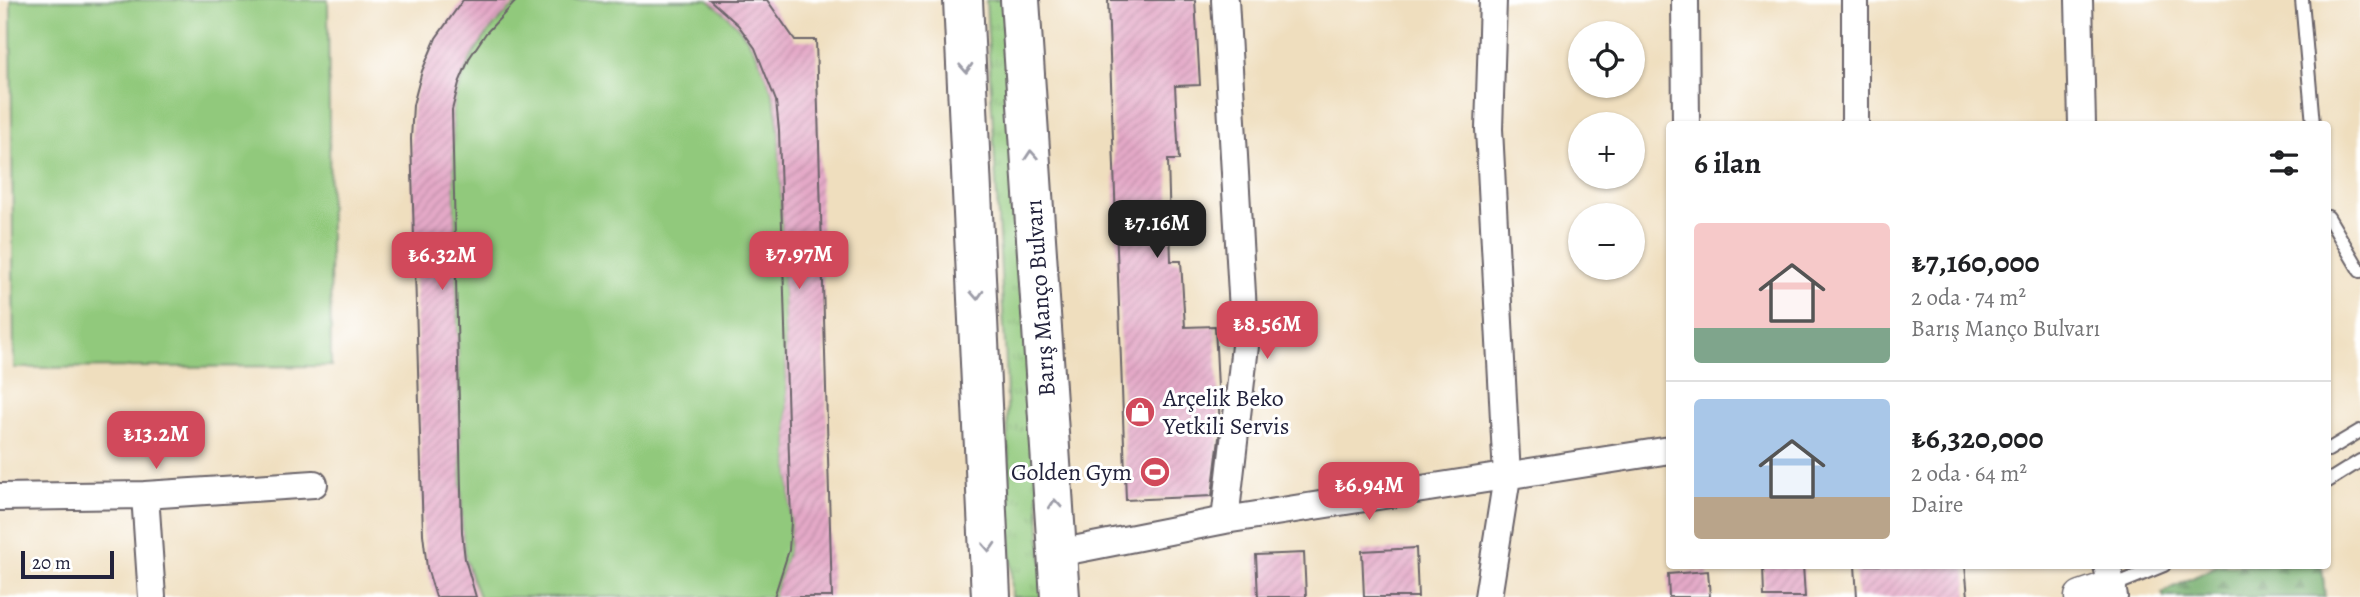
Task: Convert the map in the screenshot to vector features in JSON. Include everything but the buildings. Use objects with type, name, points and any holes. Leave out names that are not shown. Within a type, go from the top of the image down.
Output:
[{"type":"highway","points":[[963,0],[991,597]]},
{"type":"highway","name":"Barış Manço Bulvarı","points":[[1020,0],[1060,597]]},
{"type":"street","points":[[1225,0],[1245,346],[1225,520]]},
{"type":"street","points":[[1488,597],[1507,477],[1489,129],[1493,0]]},
{"type":"street","points":[[1685,0],[1686,121]]},
{"type":"street","points":[[1855,0],[1856,121]]},
{"type":"street","points":[[2079,0],[2082,121]]},
{"type":"street","points":[[1058,554],[1225,520],[1666,451]]},
{"type":"street","points":[[0,497],[145,495],[314,484]]},
{"type":"street","points":[[145,495],[152,597]]},
{"type":"lane","points":[[2302,0],[2313,121]]},
{"type":"lane","points":[[2331,222],[2360,271]]},
{"type":"lane","points":[[2331,448],[2360,432]]},
{"type":"lane","points":[[2331,479],[2360,461]]},
{"type":"lane","points":[[2103,587],[2132,569]]},
{"type":"lane","points":[[2103,587],[2153,569]]},
{"type":"green space","points":[[11,0],[328,0],[331,366],[14,368]]},
{"type":"green space","points":[[522,0],[708,0],[724,12],[749,41],[766,74],[779,130],[791,522],[789,550],[774,597],[479,597],[465,559],[462,532],[452,110],[462,77],[476,49],[496,23]]},
{"type":"green space","points":[[986,0],[1010,0],[1044,597],[1012,597],[1006,364]]},
{"type":"green space","points":[[2210,569],[2322,569],[2325,597],[2164,597],[2162,593]]},
{"type":"place","name":"Arçelik Beko Yetkili Servis","points":[[1140,412]]},
{"type":"place","name":"Golden Gym","points":[[1155,472]]}]
